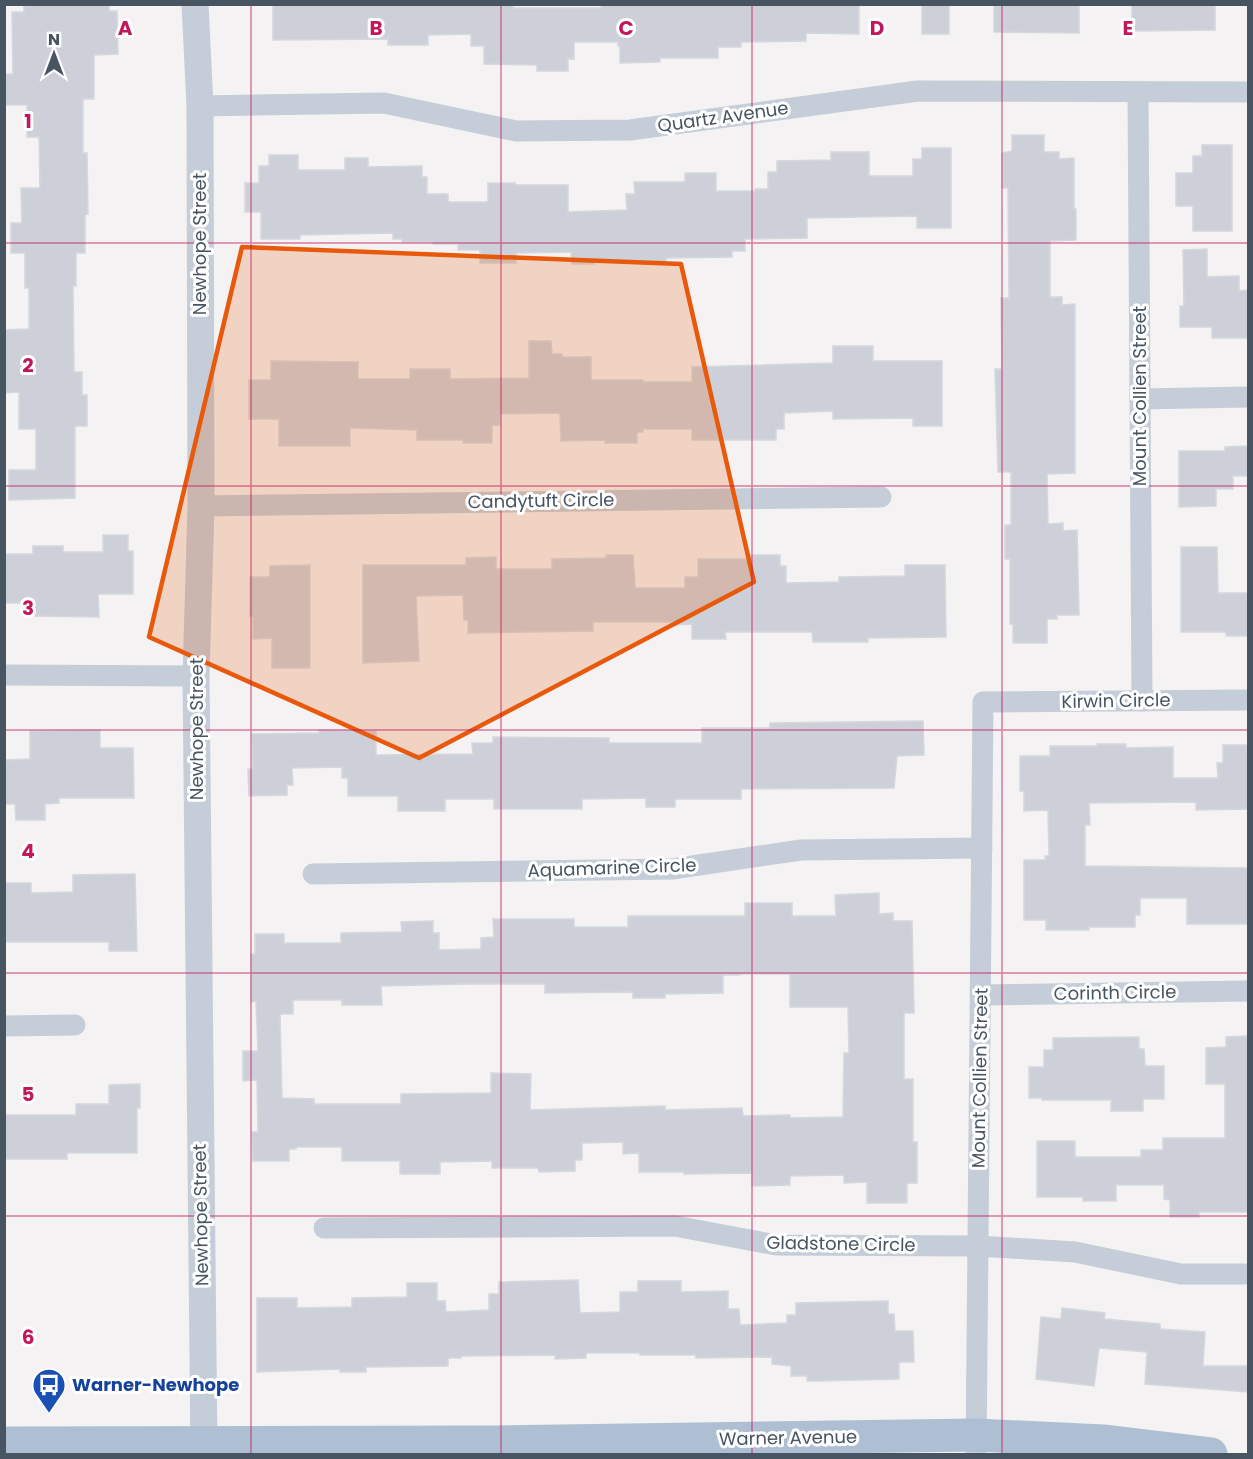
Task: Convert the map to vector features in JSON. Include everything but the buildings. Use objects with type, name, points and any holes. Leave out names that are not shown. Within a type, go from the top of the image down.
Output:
[{"type":"main road","name":"Warner Avenue","points":[[4,1443],[204,1448],[494,1442],[976,1445],[1103,1441],[1211,1455]]},
{"type":"street","name":"Newhope Street","points":[[195,4],[200,106],[201,506],[196,676],[204,1448]]},
{"type":"street","name":"Quartz Avenue","points":[[200,106],[384,103],[516,131],[630,130],[918,91],[1248,92]]},
{"type":"street","name":"Mount Collien Street","points":[[1138,92],[1142,701]]},
{"type":"street","points":[[1140,399],[1248,398]]},
{"type":"street","name":"Candytuft Circle","points":[[201,506],[881,496]]},
{"type":"street","points":[[4,675],[196,676]]},
{"type":"street","name":"Kirwin Circle","points":[[983,702],[1248,700]]},
{"type":"street","name":"Mount Collien Street","points":[[976,1445],[983,702]]},
{"type":"street","name":"Aquamarine Circle","points":[[313,874],[672,869],[801,850],[982,848]]},
{"type":"street","name":"Corinth Circle","points":[[981,995],[1248,991]]},
{"type":"street","points":[[4,1026],[75,1025]]},
{"type":"street","name":"Gladstone Circle","points":[[324,1228],[675,1226],[776,1245],[978,1246],[1075,1252],[1181,1274],[1248,1274]]},
{"type":"highlighted area","points":[[242,247],[681,264],[754,582],[419,758],[149,637]]},
{"type":"place","name":"Warner-Newhope","points":[[49,1414]]}]
